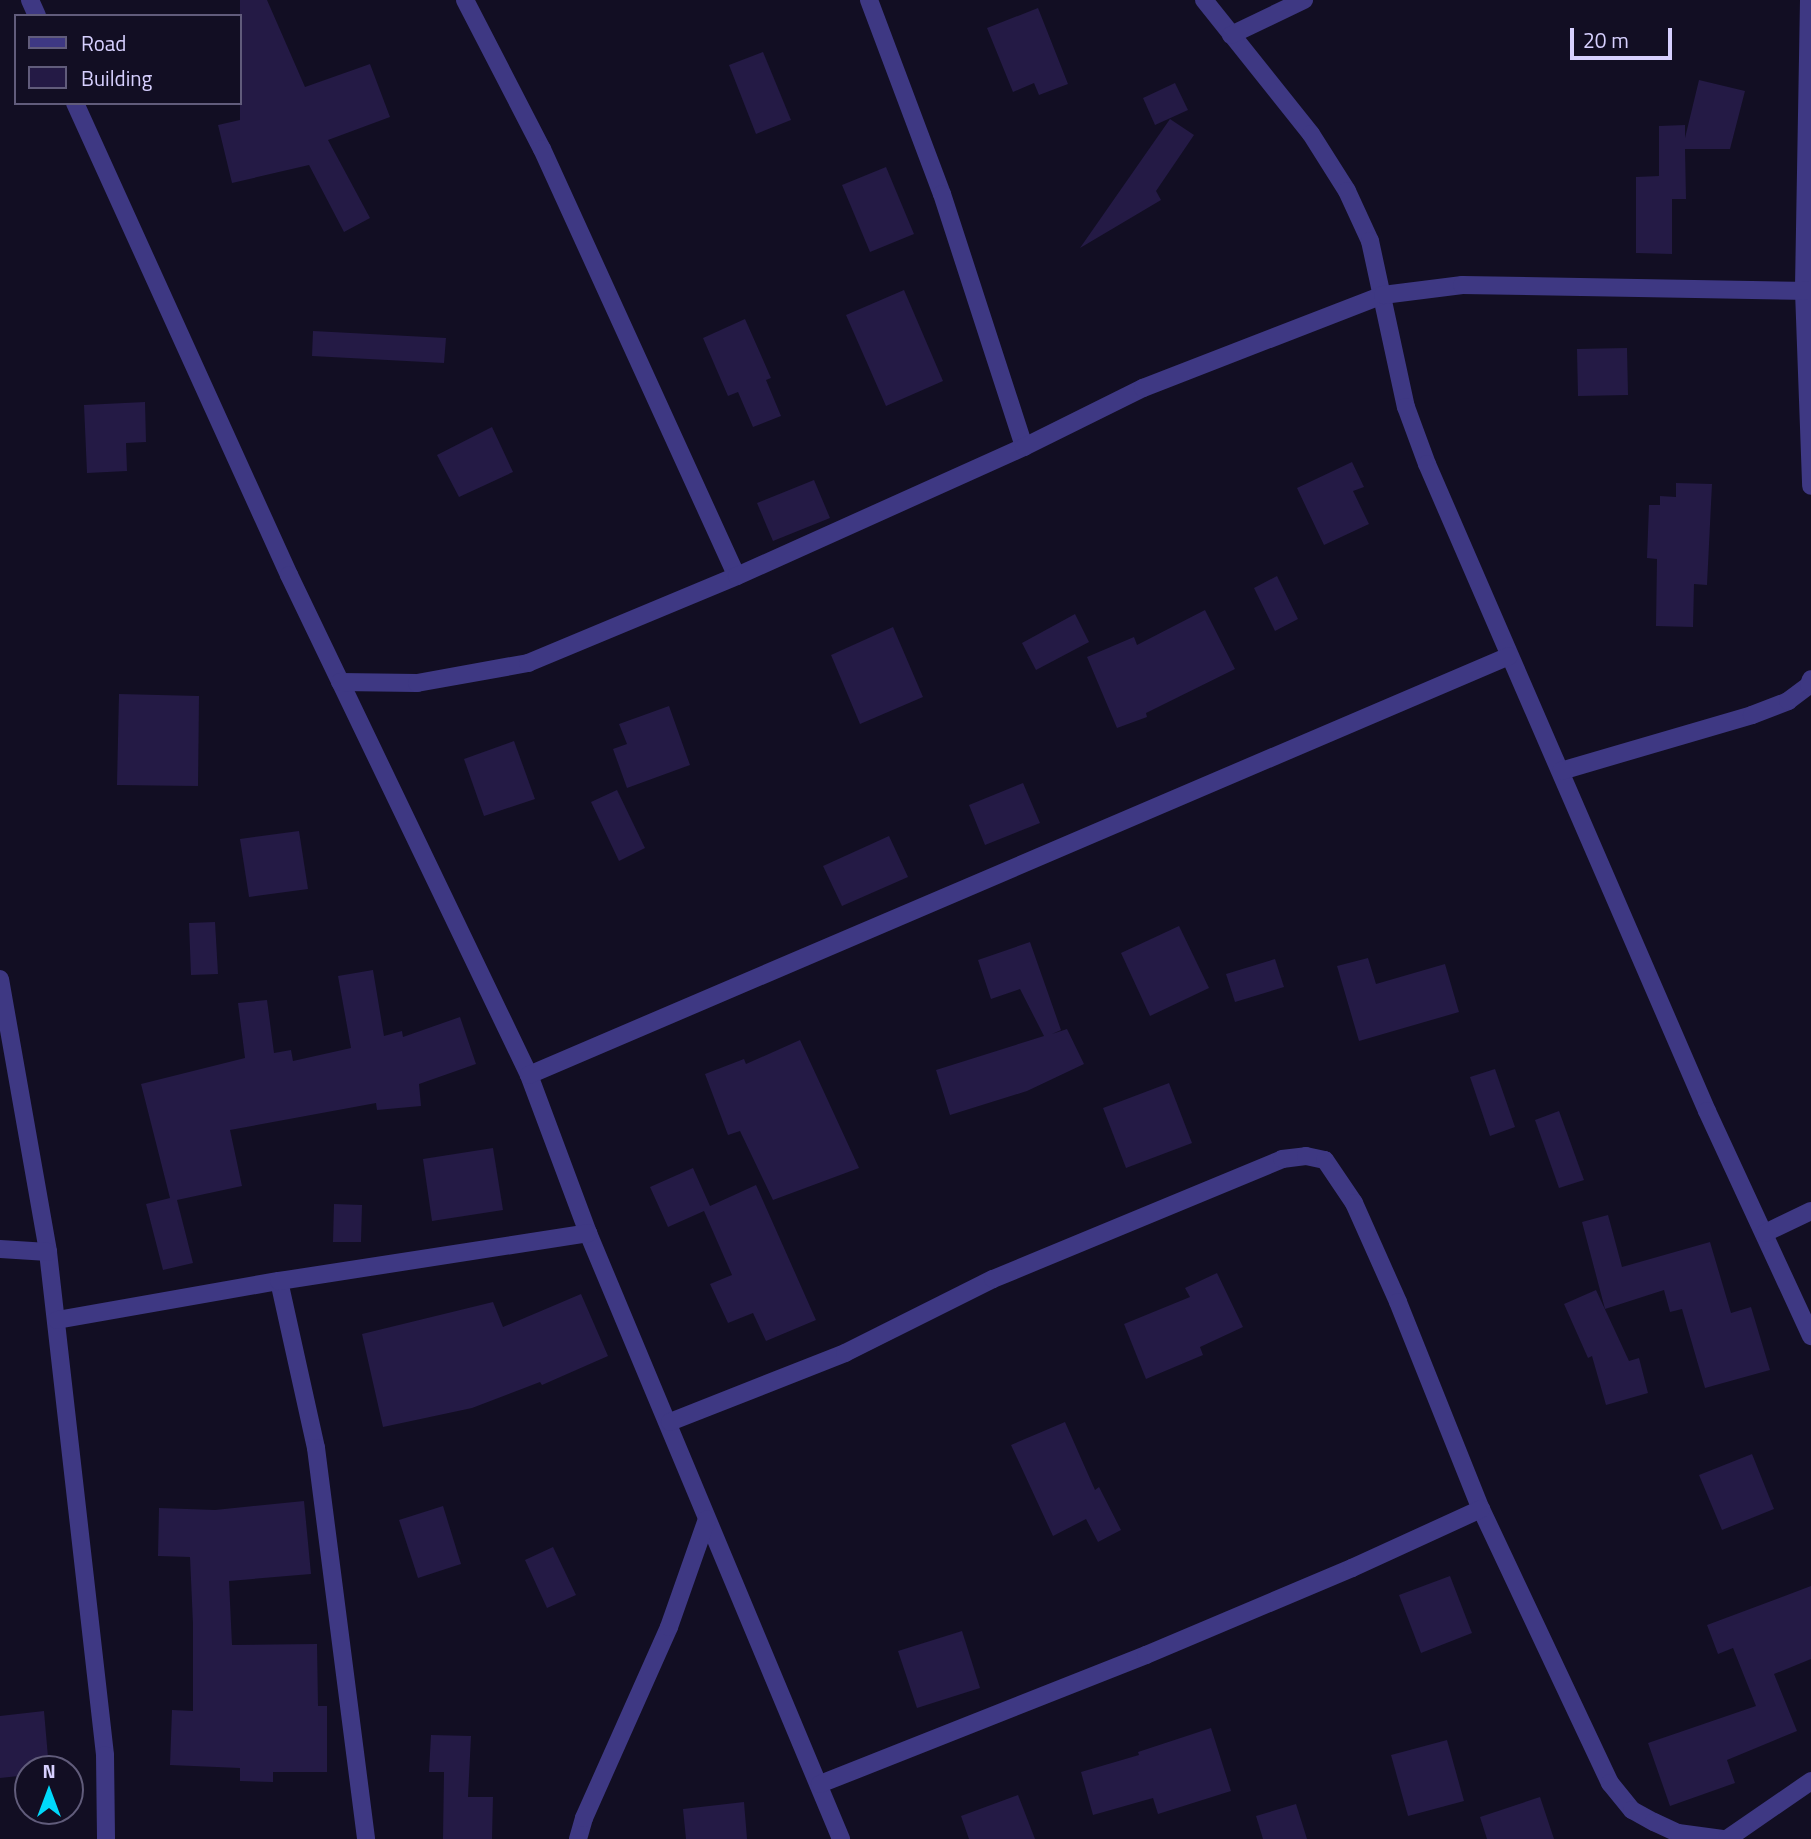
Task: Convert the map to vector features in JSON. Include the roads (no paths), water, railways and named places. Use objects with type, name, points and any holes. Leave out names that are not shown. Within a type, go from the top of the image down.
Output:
[{"type":"street","points":[[465,0],[542,149],[737,576]]},
{"type":"street","points":[[869,0],[942,194],[1024,447]]},
{"type":"street","points":[[1204,0],[1311,134],[1347,191],[1370,241],[1406,407],[1427,464],[1707,1111],[1811,1336]]},
{"type":"street","points":[[1231,35],[1304,0]]},
{"type":"street","points":[[1809,0],[1808,291],[1811,486]]},
{"type":"street","points":[[76,105],[340,682],[529,1075],[588,1233],[670,1423],[707,1519],[841,1839]]},
{"type":"street","points":[[340,682],[417,683],[528,663],[737,576],[1024,447],[1143,388],[1383,295],[1462,285],[1808,291]]},
{"type":"street","points":[[529,1075],[1509,656]]},
{"type":"street","points":[[1561,771],[1752,715],[1788,701],[1809,685],[1811,679]]},
{"type":"street","points":[[0,979],[7,1045],[48,1252],[57,1320],[105,1755],[106,1839]]},
{"type":"street","points":[[670,1423],[845,1353],[993,1279],[1282,1159],[1306,1156],[1325,1160],[1354,1203],[1398,1302],[1481,1509],[1610,1783],[1632,1810],[1654,1822],[1678,1833],[1725,1839],[1811,1781]]},
{"type":"street","points":[[1765,1233],[1811,1211]]},
{"type":"street","points":[[57,1320],[279,1281],[588,1233]]},
{"type":"street","points":[[0,1249],[48,1252]]},
{"type":"street","points":[[279,1281],[316,1448],[366,1839]]},
{"type":"street","points":[[820,1784],[1146,1655],[1352,1568],[1481,1509]]},
{"type":"street","points":[[578,1839],[584,1818],[669,1627],[707,1519]]}]
